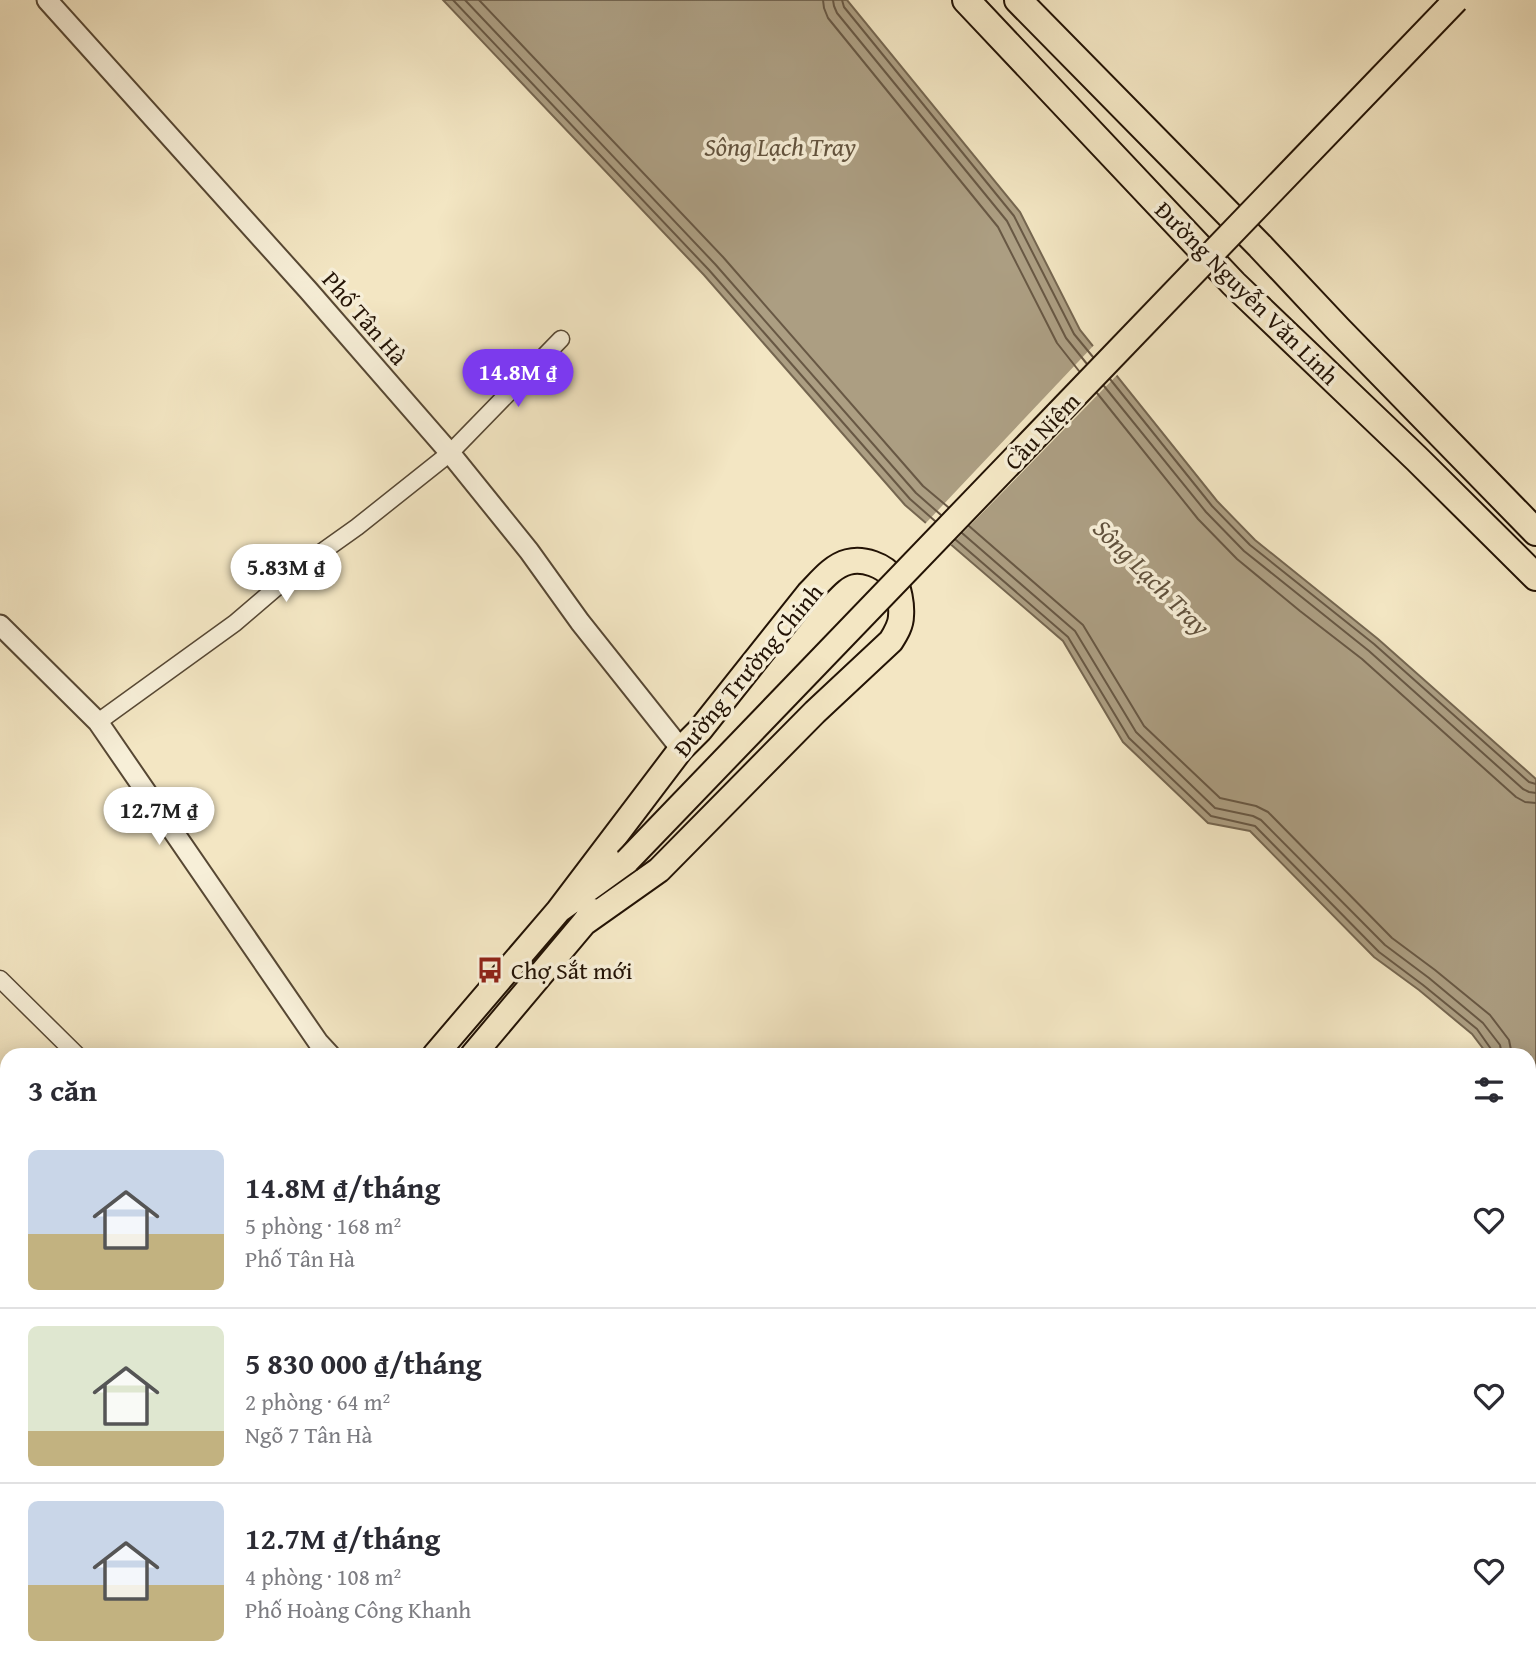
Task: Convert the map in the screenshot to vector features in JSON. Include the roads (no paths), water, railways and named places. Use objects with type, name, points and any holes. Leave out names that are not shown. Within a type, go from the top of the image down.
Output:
[{"type":"highway","name":"Đường Nguyễn Văn Linh","points":[[966,0],[1234,284],[1417,459],[1536,578]]},
{"type":"highway","name":"Đường Nguyễn Văn Linh","points":[[1018,0],[1535,530]]},
{"type":"main road","name":"Cầu Niệm","points":[[627,861],[1457,0]]},
{"type":"main road","name":"Đường Trường Chinh","points":[[441,1048],[559,909],[681,749],[700,730],[809,593],[830,572],[848,562],[864,561],[876,564],[893,578],[899,595],[901,618],[898,631],[891,641],[815,712],[659,870],[584,923]]},
{"type":"main road","name":"Đường Trường Chinh","points":[[559,909],[627,861]]},
{"type":"main road","name":"Đường Trường Chinh","points":[[479,1048],[584,923],[627,861]]},
{"type":"street","name":"Phố Tân Hà","points":[[47,0],[308,290],[450,453],[681,749]]},
{"type":"street","points":[[98,722],[235,623],[298,569],[357,527],[450,453],[561,339]]},
{"type":"street","points":[[0,625],[98,722],[324,1048]]},
{"type":"street","points":[[0,979],[70,1048]]},
{"type":"water","name":"Sông Lạch Tray","points":[[443,0],[847,0],[1020,212],[1080,330],[1217,501],[1255,540],[1378,639],[1536,779],[1536,1048],[1483,1048],[1472,1034],[1374,957],[1250,831],[1208,823],[1123,742],[1063,641],[905,505],[704,275]]},
{"type":"place","name":"Chợ Sắt mới","points":[[490,970]]}]
